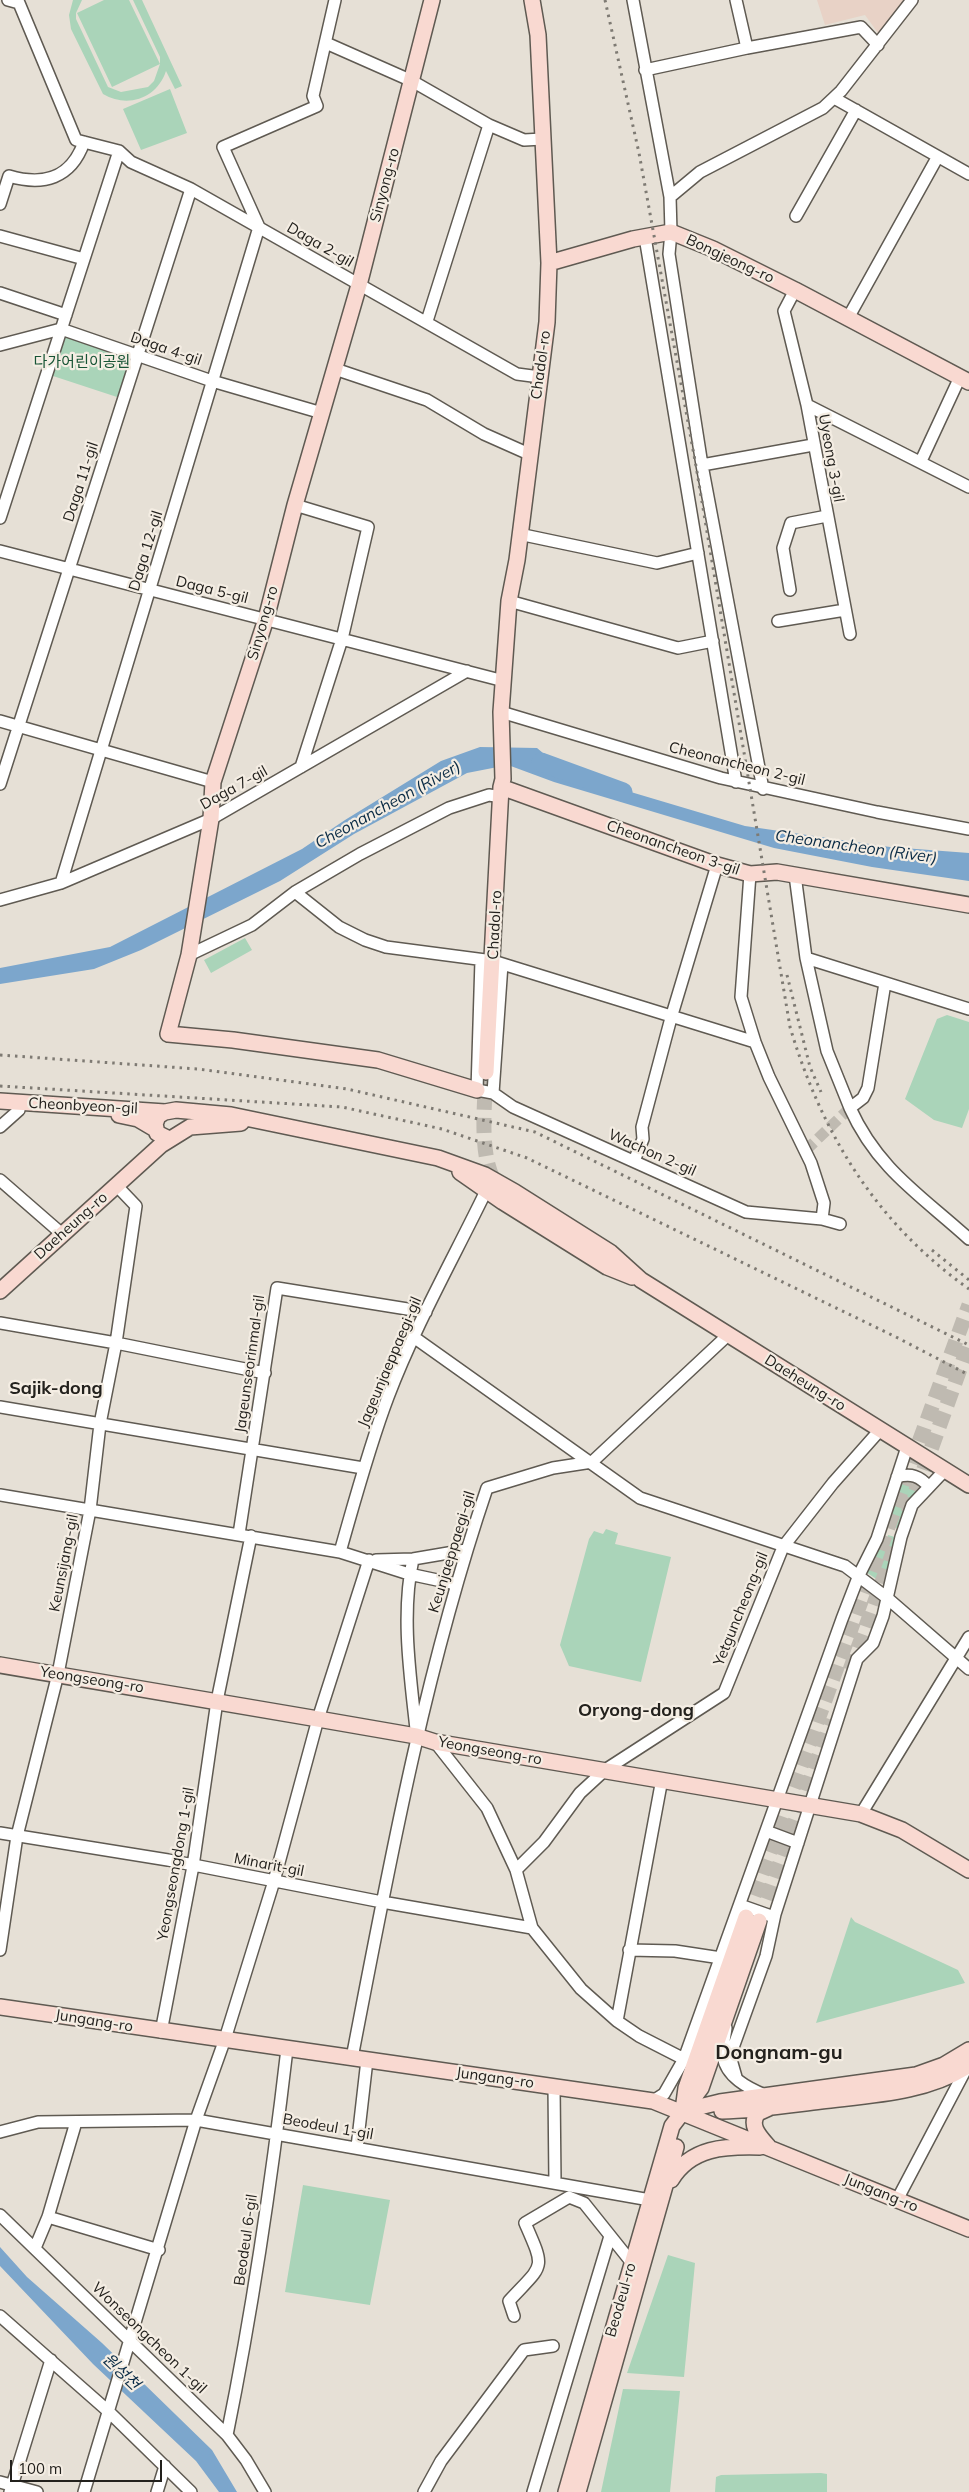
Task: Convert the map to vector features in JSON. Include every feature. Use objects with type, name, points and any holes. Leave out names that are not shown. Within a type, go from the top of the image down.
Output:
[{"type":"street","points":[[0,204],[9,176],[28,181],[44,181],[56,176],[67,169],[80,152],[84,142],[76,140],[19,3],[8,0]]},
{"type":"street","points":[[259,227],[222,146],[317,106],[313,96],[335,0]]},
{"type":"street","name":"Sinyong-ro","points":[[432,0],[359,285],[295,505],[266,620],[213,782],[211,819],[189,955],[168,1034],[234,1040],[378,1060],[437,1076],[477,1090]]},
{"type":"street","name":"Chadol-ro","points":[[486,1072],[502,788],[501,712],[509,601],[520,534],[528,454],[547,322],[549,263],[538,35],[532,0]]},
{"type":"street","points":[[633,0],[670,197],[671,232],[669,254],[702,465],[762,789]]},
{"type":"street","points":[[736,0],[747,48]]},
{"type":"street","points":[[670,197],[700,172],[823,108],[834,98],[912,0]]},
{"type":"street","points":[[645,70],[747,48],[861,27],[878,44]]},
{"type":"street","points":[[326,43],[412,81],[489,125],[524,140],[543,139]]},
{"type":"street","points":[[834,98],[937,158],[969,174]]},
{"type":"street","points":[[796,216],[856,110]]},
{"type":"street","points":[[427,321],[489,125]]},
{"type":"street","name":"Daga 2-gil","points":[[84,142],[119,151],[131,162],[191,189],[359,285],[427,321],[517,374],[540,377]]},
{"type":"street","points":[[0,518],[119,151]]},
{"type":"street","points":[[848,318],[937,158]]},
{"type":"street","name":"Daga 11-gil","points":[[0,784],[191,189]]},
{"type":"street","name":"Daga 12-gil","points":[[61,884],[259,227]]},
{"type":"street","name":"Bongjeong-ro","points":[[549,263],[671,232],[713,249],[965,379],[921,461]]},
{"type":"street","points":[[0,236],[84,259]]},
{"type":"street","points":[[646,237],[736,782]]},
{"type":"street","name":"Uyeong 3-gil","points":[[795,290],[784,310],[807,405],[850,634]]},
{"type":"street","points":[[0,293],[66,314]]},
{"type":"street","points":[[0,345],[61,329]]},
{"type":"street","name":"Daga 4-gil","points":[[61,329],[212,381],[322,413]]},
{"type":"street","points":[[335,369],[427,400],[484,434],[528,454]]},
{"type":"street","points":[[807,405],[921,461],[969,487]]},
{"type":"street","points":[[702,465],[813,445]]},
{"type":"street","points":[[295,505],[368,527],[342,639],[301,768]]},
{"type":"street","points":[[790,590],[783,548],[791,523],[827,516]]},
{"type":"street","points":[[520,534],[657,563],[698,553]]},
{"type":"street","name":"Daga 5-gil","points":[[0,551],[504,681]]},
{"type":"street","points":[[509,601],[678,648],[713,641]]},
{"type":"street","points":[[778,621],[846,610]]},
{"type":"street","name":"Daga 7-gil","points":[[0,900],[61,884],[211,819],[467,671]]},
{"type":"street","name":"Cheonancheon 2-gil","points":[[501,712],[762,789],[969,829]]},
{"type":"street","points":[[0,721],[213,782]]},
{"type":"street","points":[[189,955],[252,925],[295,892],[360,854],[449,808],[489,795],[502,788]]},
{"type":"street","name":"Cheonancheon 3-gil","points":[[502,788],[717,865],[750,874],[777,872],[969,905]]},
{"type":"street","points":[[634,1161],[643,1139],[642,1127],[671,1018],[717,865]]},
{"type":"street","points":[[750,874],[741,998],[755,1042],[811,1162],[824,1203],[822,1219]]},
{"type":"street","points":[[795,875],[806,958],[827,1051],[850,1108],[878,1156],[897,1178],[969,1239]]},
{"type":"street","points":[[295,892],[339,927],[365,940],[386,947],[492,962],[755,1042]]},
{"type":"street","points":[[806,958],[969,1009]]},
{"type":"street","points":[[477,1090],[492,962]]},
{"type":"street","points":[[492,962],[493,1093]]},
{"type":"street","points":[[850,1108],[863,1098],[868,1088],[885,982]]},
{"type":"street","name":"Wachon 2-gil","points":[[477,1090],[493,1093],[513,1107],[746,1212],[822,1219],[840,1224]]},
{"type":"street","name":"Cheonbyeon-gil","points":[[0,1101],[19,1106],[124,1115],[138,1119],[165,1134]]},
{"type":"street","points":[[0,1127],[19,1106]]},
{"type":"street","name":"Cheonbyeon-gil","points":[[0,1108],[19,1106],[152,1109],[167,1112],[215,1113],[265,1123]]},
{"type":"street","points":[[165,1134],[182,1121],[177,1114],[167,1112]]},
{"type":"street","name":"Daeheung-ro","points":[[0,1291],[141,1161],[165,1134],[156,1120],[167,1112]]},
{"type":"street","points":[[165,1134],[190,1127],[265,1123]]},
{"type":"street","name":"Daeheung-ro","points":[[265,1123],[349,1138],[438,1158],[450,1164],[485,1175],[610,1252],[641,1280],[969,1485]]},
{"type":"street","name":"Daeheung-ro","points":[[450,1164],[486,1191],[607,1267],[641,1280]]},
{"type":"street","points":[[0,1180],[62,1234]]},
{"type":"street","name":"Keunsijang-gil","points":[[0,1950],[17,1836],[58,1674],[90,1510],[100,1424],[116,1343],[136,1206],[116,1185]]},
{"type":"street","name":"Jageunjaeppaegi-gil","points":[[340,1552],[363,1468],[388,1397],[426,1312],[486,1191]]},
{"type":"street","points":[[509,1198],[641,1280]]},
{"type":"street","name":"Jageunseorinmal-gil","points":[[239,1534],[277,1288],[426,1312]]},
{"type":"street","points":[[0,1323],[116,1343],[265,1373]]},
{"type":"street","points":[[592,1462],[728,1335]]},
{"type":"street","points":[[415,1338],[592,1462],[640,1498],[845,1566],[886,1597],[969,1668]]},
{"type":"street","points":[[0,1407],[363,1468]]},
{"type":"street","name":"Yetguncheong-gil","points":[[516,1870],[544,1842],[580,1793],[605,1770],[724,1693],[783,1547],[833,1483],[880,1430]]},
{"type":"street","points":[[683,2111],[701,2088],[727,2016],[756,1912],[766,1831],[858,1575],[877,1539],[907,1446]]},
{"type":"street","name":"Keunjaeppaegi-gil","points":[[416,1736],[456,1584],[487,1488],[553,1468],[592,1462]]},
{"type":"street","points":[[653,2101],[664,2094],[684,2059],[721,1958],[756,1912],[798,1842],[857,1660],[873,1643],[886,1607],[886,1597],[901,1537],[912,1505],[945,1470]]},
{"type":"street","points":[[897,1477],[904,1475],[916,1476],[929,1487]]},
{"type":"street","points":[[0,1495],[340,1552],[409,1574],[456,1584]]},
{"type":"street","name":"Yeongseongdong 1-gil","points":[[161,2032],[193,1866],[218,1701],[251,1536]]},
{"type":"street","points":[[369,1560],[413,1559],[466,1550]]},
{"type":"street","points":[[357,2147],[359,2059],[382,1902],[416,1736],[407,1622],[409,1574],[413,1559]]},
{"type":"street","points":[[84,2492],[111,2399],[159,2250],[196,2120],[274,1881],[318,1718],[369,1560]]},
{"type":"street","points":[[861,1814],[969,1637]]},
{"type":"street","name":"Yeongseong-ro","points":[[0,1665],[318,1718],[416,1736],[435,1742],[777,1798],[861,1814],[902,1830],[969,1870]]},
{"type":"street","points":[[435,1742],[487,1808],[516,1870],[532,1928],[581,1989],[617,2021],[639,2036],[684,2059]]},
{"type":"street","points":[[617,2021],[662,1779]]},
{"type":"street","points":[[766,1831],[798,1842]]},
{"type":"street","name":"Minarit-gil","points":[[0,1833],[532,1928]]},
{"type":"street","points":[[736,2077],[730,2056],[766,1956],[756,1912]]},
{"type":"street","points":[[683,2111],[686,2088],[756,1912]]},
{"type":"street","points":[[629,1950],[675,1951],[721,1958]]},
{"type":"street","name":"Jungang-ro","points":[[0,2007],[161,2032],[224,2039],[653,2101],[683,2111],[969,2229]]},
{"type":"street","points":[[727,2016],[723,2056],[728,2069],[744,2086],[769,2101]]},
{"type":"street","name":"Beodeul 6-gil","points":[[226,2435],[248,2332],[277,2134],[287,2048]]},
{"type":"street","points":[[770,2148],[757,2134],[754,2117],[769,2101],[916,2075],[944,2065],[969,2050]]},
{"type":"street","points":[[683,2111],[915,2088],[951,2077],[968,2066]]},
{"type":"street","points":[[897,2200],[968,2066]]},
{"type":"street","points":[[554,2086],[555,2183]]},
{"type":"street","name":"Beodeul-ro","points":[[578,2492],[664,2192],[683,2111]]},
{"type":"street","name":"Beodeul-ro","points":[[566,2492],[672,2126],[683,2111]]},
{"type":"street","name":"Beodeul 1-gil","points":[[0,2132],[38,2122],[196,2120],[650,2200]]},
{"type":"street","points":[[35,2248],[48,2217],[76,2122]]},
{"type":"street","points":[[664,2192],[678,2169],[694,2156],[716,2148],[770,2148]]},
{"type":"street","points":[[514,2316],[509,2301],[539,2269],[540,2257],[525,2223],[569,2197],[584,2203],[632,2263]]},
{"type":"street","name":"Wonseongcheon 1-gil","points":[[0,2215],[35,2248],[128,2346],[226,2435],[246,2460],[265,2492]]},
{"type":"street","points":[[48,2217],[159,2250]]},
{"type":"street","points":[[533,2492],[610,2236]]},
{"type":"street","points":[[0,2316],[51,2360],[89,2397],[108,2411],[191,2492]]},
{"type":"street","points":[[424,2492],[441,2461],[524,2350],[553,2346]]},
{"type":"street","points":[[11,2488],[51,2360]]},
{"type":"street","points":[[158,2492],[165,2466]]},
{"type":"street","points":[[0,2482],[11,2488],[38,2492]]},
{"type":"shaded area","points":[[817,0],[904,0],[878,33],[865,15],[825,25]]},
{"type":"green space","points":[[73,0],[82,0],[76,13],[76,19],[108,87],[121,92],[148,87],[154,81],[160,64],[160,57],[133,0],[142,0],[182,86],[175,89],[166,71],[156,88],[140,98],[122,101],[103,94],[71,29],[69,15]]},
{"type":"green space","points":[[104,0],[129,0],[160,64],[112,87],[77,13]]},
{"type":"green space","points":[[170,89],[187,133],[141,150],[123,109]]},
{"type":"green space","name":"다가어린이공원","points":[[68,334],[128,354],[132,361],[120,398],[50,375],[61,338]]},
{"type":"green space","points":[[245,938],[252,950],[211,973],[204,960]]},
{"type":"green space","points":[[947,1015],[969,1022],[969,1109],[962,1128],[934,1120],[905,1099],[937,1019]]},
{"type":"green space","points":[[908,1477],[925,1486],[900,1531],[897,1528],[884,1524],[898,1481]]},
{"type":"green space","points":[[606,1529],[618,1533],[615,1544],[671,1557],[641,1682],[569,1666],[560,1645],[589,1539],[594,1531],[603,1534]]},
{"type":"green space","points":[[888,1535],[898,1538],[885,1585],[866,1572],[879,1538],[887,1540]]},
{"type":"green space","points":[[787,1820],[796,1825],[798,1834],[772,1825],[776,1822]]},
{"type":"green space","points":[[851,1917],[855,1922],[958,1970],[965,1983],[816,2023]]},
{"type":"green space","points":[[303,2185],[390,2200],[370,2305],[285,2292]]},
{"type":"green space","points":[[668,2255],[695,2263],[684,2377],[627,2373]]},
{"type":"green space","points":[[623,2389],[680,2391],[670,2492],[601,2492]]},
{"type":"green space","points":[[827,2474],[827,2492],[715,2492],[716,2477],[721,2475]]},
{"type":"water","points":[[480,747],[537,748],[567,773],[745,826],[890,847],[969,853],[969,881],[872,867],[774,848],[554,782],[508,765],[467,773],[354,834],[280,881],[141,950],[94,969],[0,984],[0,968],[110,947],[302,849],[345,820],[441,761]]},
{"type":"water","name":"원성천","points":[[0,2247],[27,2277],[102,2343],[212,2450],[237,2492],[219,2492],[196,2461],[93,2364],[0,2266]]},
{"type":"waterway","name":"Cheonancheon (River)","points":[[541,762],[623,792]]},
{"type":"tunnel","points":[[486,1072],[485,1146],[487,1161],[497,1185]]},
{"type":"tunnel","points":[[806,1150],[850,1108]]},
{"type":"tunnel","points":[[746,1917],[969,1305]]},
{"type":"tunnel","points":[[908,1513],[969,1344]]},
{"type":"tunnel","points":[[850,1670],[896,1544]]},
{"type":"tunnel","points":[[759,1921],[832,1720]]},
{"type":"railway","points":[[605,0],[639,153],[696,466],[790,1027],[818,1104],[836,1140],[857,1173],[880,1205],[906,1235],[936,1263],[969,1289]]},
{"type":"railway","points":[[787,975],[810,1067],[821,1092]]},
{"type":"railway","points":[[0,1055],[198,1069],[347,1089],[535,1132],[969,1345]]},
{"type":"railway","points":[[0,1086],[342,1107],[442,1129],[527,1158],[896,1337],[969,1375]]},
{"type":"railway","points":[[932,1250],[969,1280]]},
{"type":"district","name":"Sajik-dong","points":[[56,1389]]},
{"type":"district","name":"Oryong-dong","points":[[636,1711]]},
{"type":"district","name":"Dongnam-gu","points":[[779,2053]]}]
